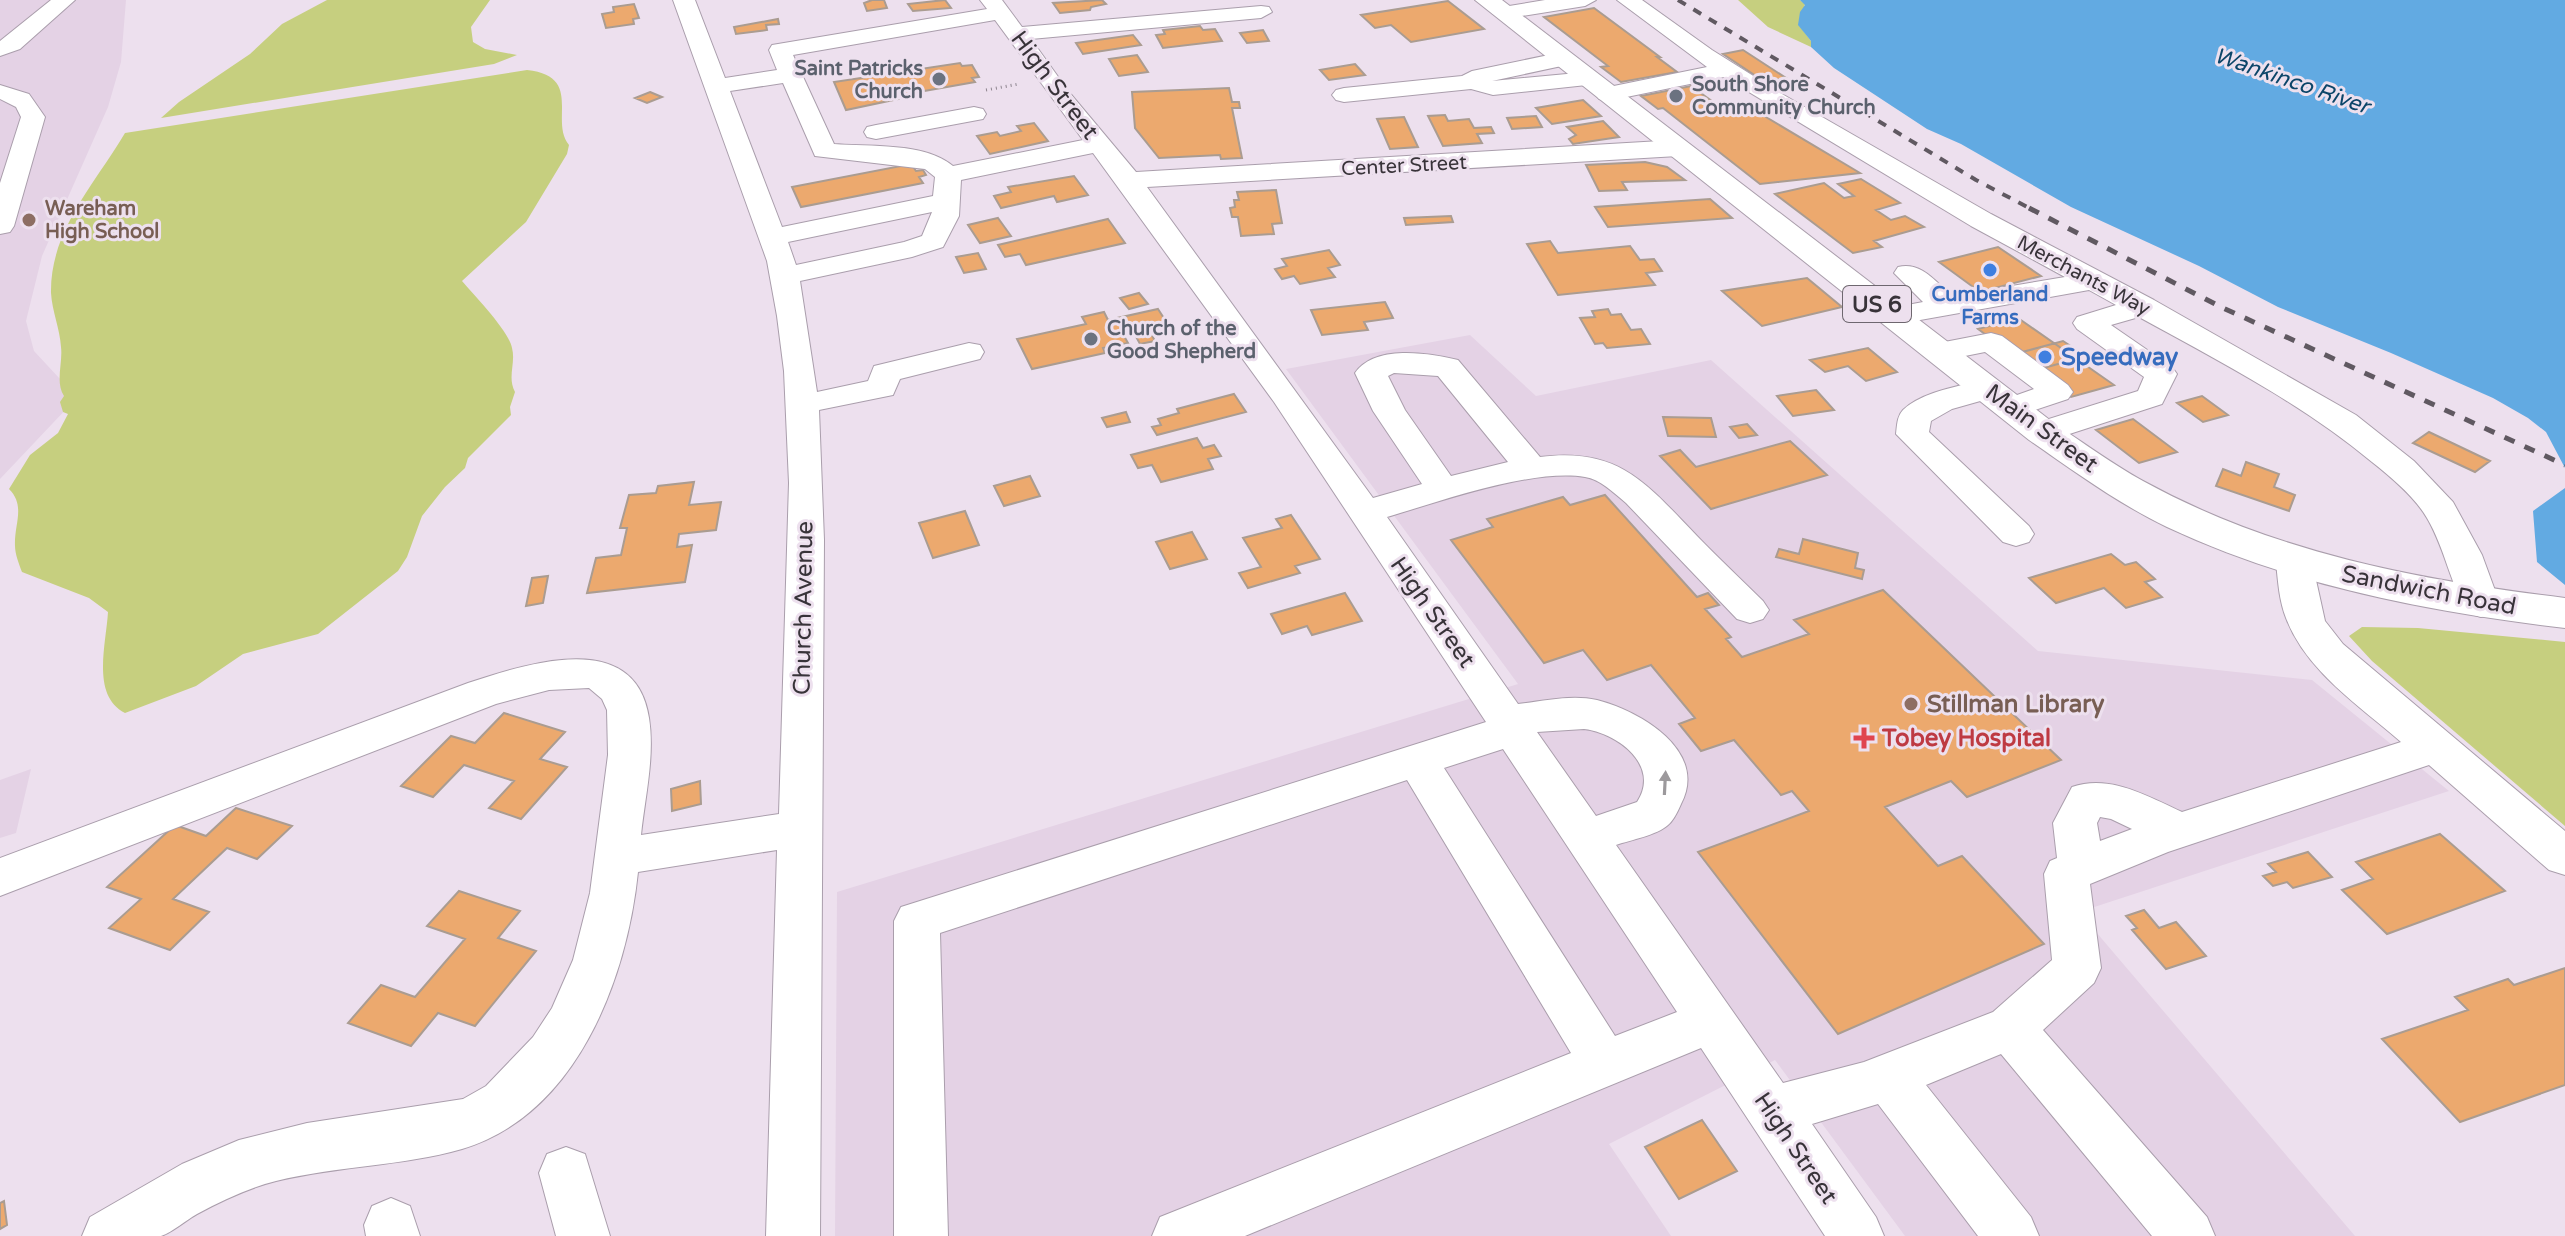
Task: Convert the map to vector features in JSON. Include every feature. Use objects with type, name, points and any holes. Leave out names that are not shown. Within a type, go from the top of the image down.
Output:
[{"type":"main road","name":"Main Street","points":[[1495,6],[2042,432],[2126,489],[2225,537],[2294,562]]},
{"type":"main road","name":"Sandwich Road","points":[[2294,562],[2481,604],[2565,613]]},
{"type":"street","points":[[0,49],[12,44],[64,0]]},
{"type":"street","name":"Church Avenue","points":[[684,0],[785,276],[803,404],[805,459],[793,1236]]},
{"type":"street","points":[[1495,6],[1585,0]]},
{"type":"street","name":"Merchants Way","points":[[1628,0],[1726,70],[1958,207],[2209,342],[2344,422],[2416,482],[2450,525],[2481,604]]},
{"type":"street","points":[[943,180],[905,157],[824,151],[780,50],[1003,16],[1261,12]]},
{"type":"street","name":"High Street","points":[[1003,16],[1129,180],[1288,399],[1857,1236]]},
{"type":"street","points":[[939,24],[952,45]]},
{"type":"street","points":[[1474,82],[1474,75],[1517,67],[1586,77]]},
{"type":"street","points":[[1517,67],[1534,84]]},
{"type":"street","points":[[1344,95],[1474,82],[1493,88],[1586,77],[1726,70]]},
{"type":"street","points":[[716,86],[791,75]]},
{"type":"street","points":[[0,92],[18,96],[28,104],[33,117],[0,226]]},
{"type":"street","points":[[876,132],[974,114]]},
{"type":"street","points":[[785,276],[912,249],[933,241],[945,216],[943,180],[937,153],[919,124]]},
{"type":"street","points":[[0,142],[28,135]]},
{"type":"street","points":[[773,237],[943,180],[1100,144]]},
{"type":"street","name":"Center Street","points":[[1129,180],[1678,148]]},
{"type":"street","points":[[1908,273],[1947,307]]},
{"type":"street","points":[[1892,316],[2095,280]]},
{"type":"street","points":[[2042,432],[2151,397],[2161,374],[2088,323],[2144,306]]},
{"type":"street","points":[[1940,352],[1991,342],[2057,392],[1941,402],[1915,416],[1912,434],[2016,534]]},
{"type":"street","points":[[2144,362],[2209,342]]},
{"type":"street","points":[[803,404],[882,388],[885,373],[969,352]]},
{"type":"street","points":[[1444,490],[1389,411],[1371,373],[1389,363],[1447,367],[1532,470]]},
{"type":"street","points":[[1363,513],[1444,490],[1565,464],[1603,470],[1645,498],[1680,540],[1750,610]]},
{"type":"street","points":[[2294,562],[2301,614],[2313,639],[2342,668],[2565,857]]},
{"type":"street","points":[[0,877],[234,784],[473,698],[572,672],[588,673],[610,682],[622,699],[629,718],[617,857],[597,957],[574,1018],[535,1075],[500,1107],[480,1119],[457,1126],[317,1147],[258,1160],[198,1184],[109,1236]]},
{"type":"street","points":[[921,1236],[917,921],[1417,760],[1511,725],[1559,715],[1596,715],[1632,731],[1659,755],[1666,766],[1668,783],[1660,806],[1652,814],[1586,838]]},
{"type":"street","points":[[1771,1111],[1864,1086],[2010,1028],[2077,968],[2066,874],[2180,831],[2435,747]]},
{"type":"street","points":[[1417,760],[1605,1064]]},
{"type":"street","points":[[2081,868],[2075,823],[2087,799],[2117,802],[2180,831]]},
{"type":"street","points":[[617,857],[800,829]]},
{"type":"street","points":[[1179,1236],[1710,1021]]},
{"type":"street","points":[[2010,1028],[2188,1236]]},
{"type":"street","points":[[1888,1077],[2012,1236]]},
{"type":"street","points":[[566,1173],[583,1236]]},
{"type":"shaded area","name":"Wareham High School","points":[[0,0],[126,0],[121,62],[108,107],[42,256],[26,321],[34,351],[73,393],[70,405],[0,479]]},
{"type":"shaded area","name":"Tobey Hospital","points":[[1470,335],[1536,396],[1711,360],[2038,651],[2312,680],[2449,791],[2079,912],[2355,1236],[1905,1236],[1775,1060],[1609,1144],[1671,1236],[835,1236],[837,892],[1518,684],[1286,369]]},
{"type":"shaded area","points":[[31,769],[16,833],[0,838],[0,780]]},
{"type":"green space","points":[[327,0],[490,0],[471,27],[473,42],[485,49],[517,55],[494,64],[161,118],[179,102],[250,54],[282,24]]},
{"type":"green space","points":[[1738,0],[1800,0],[1805,4],[1799,25],[1811,41],[1811,47],[1768,27]]},
{"type":"green space","points":[[527,70],[544,74],[555,81],[560,90],[562,124],[569,145],[567,154],[526,222],[462,281],[505,332],[509,341],[513,354],[512,381],[515,392],[511,415],[468,458],[465,468],[422,516],[407,557],[398,571],[318,634],[243,654],[196,686],[125,713],[114,705],[104,682],[108,612],[89,598],[22,572],[15,549],[17,502],[9,489],[30,455],[58,433],[68,414],[63,412],[60,402],[64,396],[60,385],[60,340],[51,293],[58,249],[76,208],[125,133]]},
{"type":"green space","points":[[2362,627],[2418,628],[2565,642],[2565,826],[2372,661],[2349,636]]},
{"type":"water","name":"Wankinco River","points":[[1800,0],[2565,0],[2565,468],[2546,432],[2493,398],[2278,307],[2199,266],[2071,207],[1961,144],[1927,129],[1834,68],[1811,47],[1811,41],[1798,25],[1800,12],[1805,5]]},
{"type":"water","points":[[2565,488],[2565,585],[2537,562],[2533,511]]},
{"type":"building","points":[[884,0],[887,8],[867,11],[864,3]]},
{"type":"building","points":[[945,0],[951,8],[913,11],[908,4]]},
{"type":"building","points":[[1102,0],[1106,4],[1091,7],[1090,10],[1060,13],[1053,3]]},
{"type":"building","points":[[1448,1],[1484,29],[1411,42],[1391,25],[1375,28],[1361,15]]},
{"type":"building","points":[[634,4],[639,18],[633,19],[634,24],[606,28],[602,14],[614,12],[613,7]]},
{"type":"building","points":[[1594,8],[1677,72],[1621,82],[1601,67],[1608,66],[1544,17]]},
{"type":"building","points":[[778,19],[779,24],[766,25],[767,30],[736,34],[734,27]]},
{"type":"building","points":[[1200,26],[1203,30],[1215,29],[1222,41],[1163,48],[1156,35],[1165,34],[1163,30]]},
{"type":"building","points":[[1263,30],[1269,41],[1247,43],[1240,33]]},
{"type":"building","points":[[1133,35],[1141,45],[1083,54],[1076,43]]},
{"type":"building","points":[[1743,50],[1786,78],[1765,82],[1723,54]]},
{"type":"building","points":[[1137,55],[1148,72],[1119,76],[1109,59]]},
{"type":"building","points":[[960,63],[962,66],[972,65],[979,77],[972,78],[975,82],[896,96],[898,99],[846,110],[834,82]]},
{"type":"building","points":[[1355,64],[1365,75],[1329,80],[1320,70]]},
{"type":"building","points":[[1691,86],[1723,109],[1744,104],[1860,173],[1760,184],[1663,108],[1658,109],[1641,96]]},
{"type":"building","points":[[1229,88],[1232,102],[1239,102],[1240,108],[1232,108],[1242,158],[1221,159],[1220,155],[1159,158],[1135,128],[1132,92]]},
{"type":"building","points":[[650,92],[662,97],[647,103],[635,98]]},
{"type":"building","points":[[1583,100],[1601,116],[1552,124],[1536,108]]},
{"type":"building","points":[[1445,115],[1448,121],[1469,119],[1474,128],[1491,127],[1494,133],[1477,134],[1482,143],[1443,146],[1428,116]]},
{"type":"building","points":[[1536,116],[1542,127],[1512,129],[1507,118]]},
{"type":"building","points":[[1404,117],[1418,147],[1390,149],[1377,119]]},
{"type":"building","points":[[1603,121],[1619,137],[1573,144],[1569,139],[1576,135],[1567,127]]},
{"type":"building","points":[[1034,123],[1048,141],[990,154],[977,136],[997,132],[1000,136],[1021,131],[1017,126]]},
{"type":"building","points":[[1645,162],[1667,167],[1685,180],[1622,182],[1627,190],[1599,191],[1586,165]]},
{"type":"building","points":[[911,164],[916,171],[923,170],[926,175],[919,177],[923,183],[801,207],[792,187]]},
{"type":"building","points":[[1074,176],[1088,195],[1057,202],[1054,196],[1001,208],[994,196],[1011,192],[1008,187]]},
{"type":"building","points":[[1861,179],[1900,203],[1876,210],[1891,220],[1905,216],[1924,227],[1874,241],[1882,247],[1853,253],[1775,194],[1824,183],[1844,198],[1854,196],[1838,184]]},
{"type":"building","points":[[1276,190],[1282,223],[1272,224],[1274,234],[1241,236],[1238,217],[1232,217],[1230,208],[1235,207],[1234,200],[1239,200],[1237,192]]},
{"type":"building","points":[[1710,199],[1732,218],[1608,227],[1595,207]]},
{"type":"building","points":[[1451,216],[1453,222],[1406,225],[1404,218]]},
{"type":"building","points":[[998,218],[1011,236],[980,243],[968,225]]},
{"type":"building","points":[[1108,219],[1125,243],[1026,265],[1020,254],[1005,257],[998,245]]},
{"type":"building","points":[[1550,241],[1558,253],[1630,246],[1640,260],[1654,259],[1662,271],[1646,273],[1655,285],[1558,295],[1527,244]]},
{"type":"building","points":[[1998,247],[2041,276],[1980,292],[1939,262]]},
{"type":"building","points":[[1329,250],[1340,265],[1328,268],[1335,277],[1300,284],[1294,276],[1282,279],[1275,269],[1287,266],[1282,259]]},
{"type":"building","points":[[978,253],[986,269],[964,273],[956,257]]},
{"type":"building","points":[[1807,278],[1842,307],[1762,326],[1722,291]]},
{"type":"building","points":[[1139,293],[1148,304],[1129,309],[1120,298]]},
{"type":"building","points":[[1385,302],[1393,318],[1364,322],[1368,330],[1322,335],[1311,310]]},
{"type":"building","points":[[1158,309],[1169,326],[1149,330],[1155,341],[1140,344],[1134,333],[1124,336],[1128,343],[1103,348],[1105,353],[1032,369],[1017,339],[1086,324],[1082,317],[1104,312],[1108,320]]},
{"type":"building","points":[[1608,309],[1611,315],[1621,314],[1631,330],[1641,329],[1650,344],[1607,348],[1603,343],[1595,344],[1580,318],[1595,317],[1592,311]]},
{"type":"building","points":[[2018,318],[2114,385],[2071,397],[1978,329]]},
{"type":"building","points":[[2063,341],[2072,347],[2066,349],[2079,358],[2037,370],[2015,354]]},
{"type":"building","points":[[1868,348],[1897,372],[1866,381],[1848,366],[1825,372],[1810,360]]},
{"type":"building","points":[[1816,390],[1834,410],[1793,416],[1777,396]]},
{"type":"building","points":[[1234,394],[1246,412],[1157,435],[1152,427],[1161,425],[1158,419],[1179,413],[1177,409]]},
{"type":"building","points":[[2202,396],[2228,415],[2203,422],[2177,403]]},
{"type":"building","points":[[1126,412],[1130,422],[1107,427],[1102,418]]},
{"type":"building","points":[[1663,417],[1711,418],[1716,437],[1668,436]]},
{"type":"building","points":[[2133,419],[2177,452],[2139,463],[2096,430]]},
{"type":"building","points":[[1747,424],[1757,435],[1739,438],[1730,427]]},
{"type":"building","points":[[2429,432],[2490,461],[2475,472],[2413,443]]},
{"type":"building","points":[[1197,438],[1203,448],[1214,445],[1221,456],[1208,459],[1213,469],[1161,482],[1152,465],[1138,468],[1131,455]]},
{"type":"building","points":[[1790,441],[1827,475],[1711,509],[1660,456],[1680,450],[1696,467]]},
{"type":"building","points":[[2246,462],[2279,474],[2274,487],[2295,495],[2289,511],[2216,486],[2223,469],[2241,476]]},
{"type":"building","points":[[1030,476],[1040,496],[1004,506],[994,486]]},
{"type":"building","points":[[694,482],[689,505],[721,502],[716,530],[679,534],[677,547],[692,545],[685,582],[587,593],[596,558],[621,555],[627,528],[620,528],[629,495],[656,493],[658,486]]},
{"type":"building","points":[[1605,495],[1697,597],[1708,593],[1719,605],[1705,609],[1731,637],[1726,639],[1742,657],[1809,634],[1794,620],[1883,590],[2061,760],[1967,797],[1951,781],[1885,807],[1938,866],[1962,856],[2044,944],[1838,1034],[1698,852],[1809,811],[1792,791],[1781,795],[1734,740],[1701,751],[1679,724],[1695,718],[1651,665],[1607,680],[1583,650],[1544,663],[1451,540],[1493,527],[1487,519],[1563,497],[1570,505]]},
{"type":"building","points":[[965,511],[979,545],[933,558],[919,523]]},
{"type":"building","points":[[1291,515],[1320,559],[1295,566],[1300,573],[1248,588],[1239,573],[1261,567],[1243,538],[1282,528],[1276,519]]},
{"type":"building","points":[[1192,532],[1207,559],[1170,569],[1156,542]]},
{"type":"building","points":[[1803,539],[1858,553],[1855,568],[1864,570],[1862,579],[1776,557],[1779,549],[1799,554]]},
{"type":"building","points":[[2111,554],[2125,565],[2136,562],[2155,579],[2145,582],[2162,597],[2126,608],[2104,588],[2056,603],[2029,578]]},
{"type":"building","points":[[548,576],[543,603],[526,606],[532,578]]},
{"type":"building","points":[[1345,593],[1362,621],[1312,635],[1307,626],[1282,634],[1271,614]]},
{"type":"building","points":[[504,713],[565,732],[540,759],[567,767],[521,819],[489,808],[514,781],[464,765],[433,797],[401,786],[451,736],[475,743]]},
{"type":"building","points":[[700,781],[701,804],[672,811],[671,789]]},
{"type":"building","points":[[236,808],[292,826],[257,859],[227,848],[173,899],[209,912],[170,950],[109,928],[141,899],[107,887],[175,825],[206,836]]},
{"type":"building","points":[[2440,834],[2505,891],[2387,934],[2342,890],[2373,879],[2356,862]]},
{"type":"building","points":[[2308,852],[2332,877],[2293,888],[2287,882],[2273,886],[2263,876],[2276,872],[2268,864]]},
{"type":"building","points":[[459,891],[520,911],[498,938],[536,951],[475,1026],[438,1013],[411,1046],[348,1023],[381,985],[415,997],[465,939],[427,926]]},
{"type":"building","points":[[2144,910],[2159,928],[2176,922],[2206,956],[2166,969],[2132,930],[2137,928],[2126,916]]},
{"type":"building","points":[[2565,968],[2565,1085],[2460,1122],[2382,1039],[2468,1010],[2455,997],[2508,979],[2514,985]]},
{"type":"building","points":[[1702,1120],[1737,1171],[1679,1199],[1645,1147]]},
{"type":"building","points":[[4,1201],[7,1225],[0,1229],[0,1203]]},
{"type":"railway","points":[[1678,0],[1976,180],[2033,210]]},
{"type":"railway","points":[[2029,208],[2221,307],[2565,465]]},
{"type":"place","name":"Saint Patricks Church","points":[[939,79]]},
{"type":"place","name":"South Shore Community Church","points":[[1676,96]]},
{"type":"place","name":"Wareham High School","points":[[29,220]]},
{"type":"place","name":"Cumberland Farms","points":[[1990,270]]},
{"type":"place","name":"Church of the Good Shepherd","points":[[1091,339]]},
{"type":"place","name":"Speedway","points":[[2045,357]]},
{"type":"place","name":"Stillman Library","points":[[1911,704]]},
{"type":"place","name":"Tobey Hospital","points":[[1864,738]]}]
